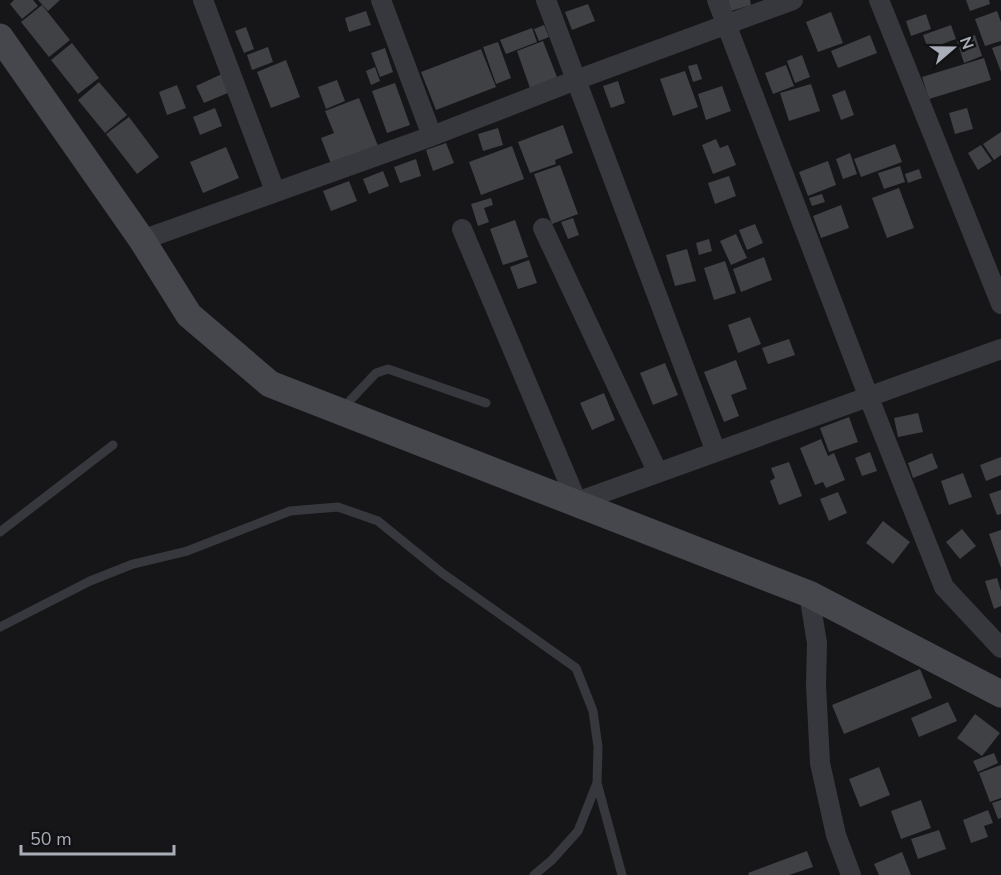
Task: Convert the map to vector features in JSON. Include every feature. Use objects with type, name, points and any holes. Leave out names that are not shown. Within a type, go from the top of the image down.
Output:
[{"type":"street","points":[[203,0],[275,191]]},
{"type":"street","points":[[381,0],[432,136]]},
{"type":"street","points":[[546,0],[716,452]]},
{"type":"street","points":[[717,0],[944,587],[1001,648]]},
{"type":"street","points":[[142,240],[432,136],[793,0]]},
{"type":"street","points":[[879,0],[1001,304]]},
{"type":"street","points":[[0,37],[142,240],[189,315],[270,384],[809,594],[999,692]]},
{"type":"street","points":[[543,228],[658,473]]},
{"type":"street","points":[[462,229],[577,502]]},
{"type":"street","points":[[577,502],[1001,349]]},
{"type":"street","points":[[809,594],[817,643],[816,685],[820,763],[836,835],[851,875]]},
{"type":"lane","points":[[340,411],[376,373],[388,369],[486,403]]},
{"type":"lane","points":[[0,532],[113,445]]},
{"type":"lane","points":[[0,627],[90,581],[133,564],[188,551],[290,511],[338,507],[378,521],[442,573],[576,668],[593,711],[598,747],[597,783],[622,875]]},
{"type":"lane","points":[[534,875],[552,860],[578,831],[597,783]]},
{"type":"building","points":[[14,0],[33,0],[38,6],[22,19],[10,4]]},
{"type":"building","points":[[38,0],[60,0],[48,11]]},
{"type":"building","points":[[728,0],[750,0],[751,5],[731,11]]},
{"type":"building","points":[[966,0],[989,0],[990,4],[970,11]]},
{"type":"building","points":[[588,4],[595,21],[572,30],[565,12]]},
{"type":"building","points":[[42,5],[70,40],[49,57],[21,22]]},
{"type":"building","points":[[366,11],[371,25],[349,32],[345,18]]},
{"type":"building","points":[[997,11],[1001,22],[1001,41],[985,46],[975,19]]},
{"type":"building","points":[[831,12],[843,43],[818,52],[806,22]]},
{"type":"building","points":[[926,14],[931,29],[911,36],[906,21]]},
{"type":"building","points":[[544,25],[549,37],[539,41],[534,29]]},
{"type":"building","points":[[951,25],[956,39],[928,49],[923,35]]},
{"type":"building","points":[[246,27],[254,49],[244,53],[235,31]]},
{"type":"building","points":[[532,28],[537,42],[506,54],[500,40]]},
{"type":"building","points":[[870,35],[877,53],[838,68],[831,51]]},
{"type":"building","points":[[975,35],[982,56],[964,63],[957,41]]},
{"type":"building","points":[[543,41],[557,77],[530,88],[517,51]]},
{"type":"building","points":[[498,42],[511,78],[496,84],[483,47]]},
{"type":"building","points":[[72,43],[99,78],[78,94],[51,60]]},
{"type":"building","points":[[1001,45],[1001,72],[992,48]]},
{"type":"building","points":[[268,47],[273,62],[252,70],[247,55]]},
{"type":"building","points":[[385,48],[393,72],[380,77],[371,53]]},
{"type":"building","points":[[481,49],[496,87],[436,110],[421,72]]},
{"type":"building","points":[[802,55],[810,77],[795,83],[787,61]]},
{"type":"building","points":[[984,58],[991,80],[929,99],[922,77]]},
{"type":"building","points":[[286,60],[300,97],[271,108],[257,72]]},
{"type":"building","points":[[697,64],[702,79],[693,82],[688,66]]},
{"type":"building","points":[[786,65],[794,86],[773,94],[765,73]]},
{"type":"building","points":[[375,67],[380,81],[371,85],[366,71]]},
{"type":"building","points":[[685,71],[698,107],[673,116],[660,79]]},
{"type":"building","points":[[222,74],[230,92],[204,103],[196,86]]},
{"type":"building","points":[[337,80],[345,101],[326,109],[318,87]]},
{"type":"building","points":[[618,81],[625,103],[611,108],[603,86]]},
{"type":"building","points":[[99,82],[127,115],[105,133],[78,100]]},
{"type":"building","points":[[395,83],[410,125],[387,133],[372,91]]},
{"type":"building","points":[[811,84],[820,111],[789,121],[780,93]]},
{"type":"building","points":[[177,85],[186,108],[167,115],[159,92]]},
{"type":"building","points":[[722,86],[731,111],[706,120],[698,94]]},
{"type":"building","points":[[845,90],[854,115],[841,120],[832,95]]},
{"type":"building","points":[[359,98],[378,146],[331,164],[321,138],[334,133],[325,111]]},
{"type":"building","points":[[215,108],[222,126],[200,135],[193,117]]},
{"type":"building","points":[[967,108],[973,129],[955,134],[949,113]]},
{"type":"building","points":[[129,117],[159,157],[137,174],[106,134]]},
{"type":"building","points":[[563,125],[573,153],[555,160],[556,164],[530,173],[518,142]]},
{"type":"building","points":[[498,128],[503,145],[483,151],[478,134]]},
{"type":"building","points":[[1001,132],[1001,155],[994,160],[983,144]]},
{"type":"building","points":[[716,139],[720,148],[728,145],[736,165],[713,174],[702,145]]},
{"type":"building","points":[[446,143],[454,163],[433,171],[426,150]]},
{"type":"building","points":[[895,144],[902,162],[861,177],[854,159]]},
{"type":"building","points":[[981,145],[992,161],[978,170],[968,153]]},
{"type":"building","points":[[512,146],[524,179],[481,195],[469,162]]},
{"type":"building","points":[[226,147],[239,178],[203,193],[190,162]]},
{"type":"building","points":[[850,153],[857,174],[843,179],[836,159]]},
{"type":"building","points":[[416,159],[421,176],[400,183],[394,167]]},
{"type":"building","points":[[828,161],[836,185],[808,196],[799,172]]},
{"type":"building","points":[[560,165],[578,214],[552,224],[534,174]]},
{"type":"building","points":[[900,166],[905,182],[884,189],[878,173]]},
{"type":"building","points":[[919,169],[922,178],[908,183],[905,174]]},
{"type":"building","points":[[383,171],[389,186],[369,194],[363,179]]},
{"type":"building","points":[[729,176],[736,196],[715,204],[708,183]]},
{"type":"building","points":[[349,181],[357,201],[331,211],[323,191]]},
{"type":"building","points":[[899,188],[914,228],[887,238],[872,198]]},
{"type":"building","points":[[822,194],[825,202],[812,206],[809,198]]},
{"type":"building","points":[[491,198],[493,205],[484,208],[489,222],[478,226],[471,204]]},
{"type":"building","points":[[841,205],[849,228],[821,238],[813,216]]},
{"type":"building","points":[[573,218],[579,235],[568,239],[561,222]]},
{"type":"building","points":[[515,220],[528,257],[503,265],[490,229]]},
{"type":"building","points":[[755,224],[763,243],[747,250],[739,230]]},
{"type":"building","points":[[736,234],[747,258],[731,265],[720,241]]},
{"type":"building","points":[[709,239],[712,251],[699,255],[696,243]]},
{"type":"building","points":[[687,249],[696,281],[675,286],[666,255]]},
{"type":"building","points":[[764,257],[772,280],[741,292],[733,269]]},
{"type":"building","points":[[529,260],[537,283],[518,289],[510,267]]},
{"type":"building","points":[[725,261],[736,293],[714,300],[704,268]]},
{"type":"building","points":[[750,317],[761,344],[738,353],[728,325]]},
{"type":"building","points":[[789,339],[795,355],[768,364],[762,348]]},
{"type":"building","points":[[736,360],[747,389],[731,395],[739,416],[724,422],[704,372]]},
{"type":"building","points":[[665,363],[678,395],[653,405],[640,373]]},
{"type":"building","points":[[604,393],[615,420],[592,430],[580,403]]},
{"type":"building","points":[[918,413],[923,432],[898,437],[894,418]]},
{"type":"building","points":[[849,417],[858,442],[829,452],[820,428]]},
{"type":"building","points":[[821,439],[828,456],[834,453],[845,480],[826,488],[823,482],[815,485],[800,448]]},
{"type":"building","points":[[870,452],[877,471],[862,476],[855,458]]},
{"type":"building","points":[[932,453],[938,468],[913,478],[908,463]]},
{"type":"building","points":[[1001,457],[1001,475],[986,481],[980,465]]},
{"type":"building","points":[[789,462],[802,496],[779,505],[770,481],[775,478],[771,468]]},
{"type":"building","points":[[963,473],[972,497],[949,505],[941,481]]},
{"type":"building","points":[[1001,490],[1001,514],[997,515],[989,494]]},
{"type":"building","points":[[838,492],[847,513],[829,521],[820,499]]},
{"type":"building","points":[[883,521],[910,542],[893,564],[866,543]]},
{"type":"building","points":[[962,529],[976,546],[960,559],[946,542]]},
{"type":"building","points":[[1001,530],[1001,568],[989,534]]},
{"type":"building","points":[[997,578],[1001,591],[1001,606],[994,609],[985,581]]},
{"type":"building","points":[[920,669],[932,698],[844,734],[832,705]]},
{"type":"building","points":[[948,702],[957,721],[919,737],[911,718]]},
{"type":"building","points":[[975,714],[1000,733],[982,756],[957,738]]},
{"type":"building","points":[[994,753],[998,763],[978,772],[973,761]]},
{"type":"building","points":[[1001,765],[1001,798],[990,802],[979,773]]},
{"type":"building","points":[[879,767],[890,795],[860,807],[849,779]]},
{"type":"building","points":[[921,800],[931,828],[901,839],[891,811]]},
{"type":"building","points":[[1001,800],[1001,818],[998,819],[992,803]]},
{"type":"building","points":[[988,810],[993,823],[984,826],[988,837],[971,843],[963,820]]},
{"type":"building","points":[[939,830],[946,849],[918,859],[911,839]]},
{"type":"building","points":[[807,851],[813,867],[789,875],[749,875],[748,873]]},
{"type":"building","points":[[902,852],[911,875],[879,875],[874,864]]}]
